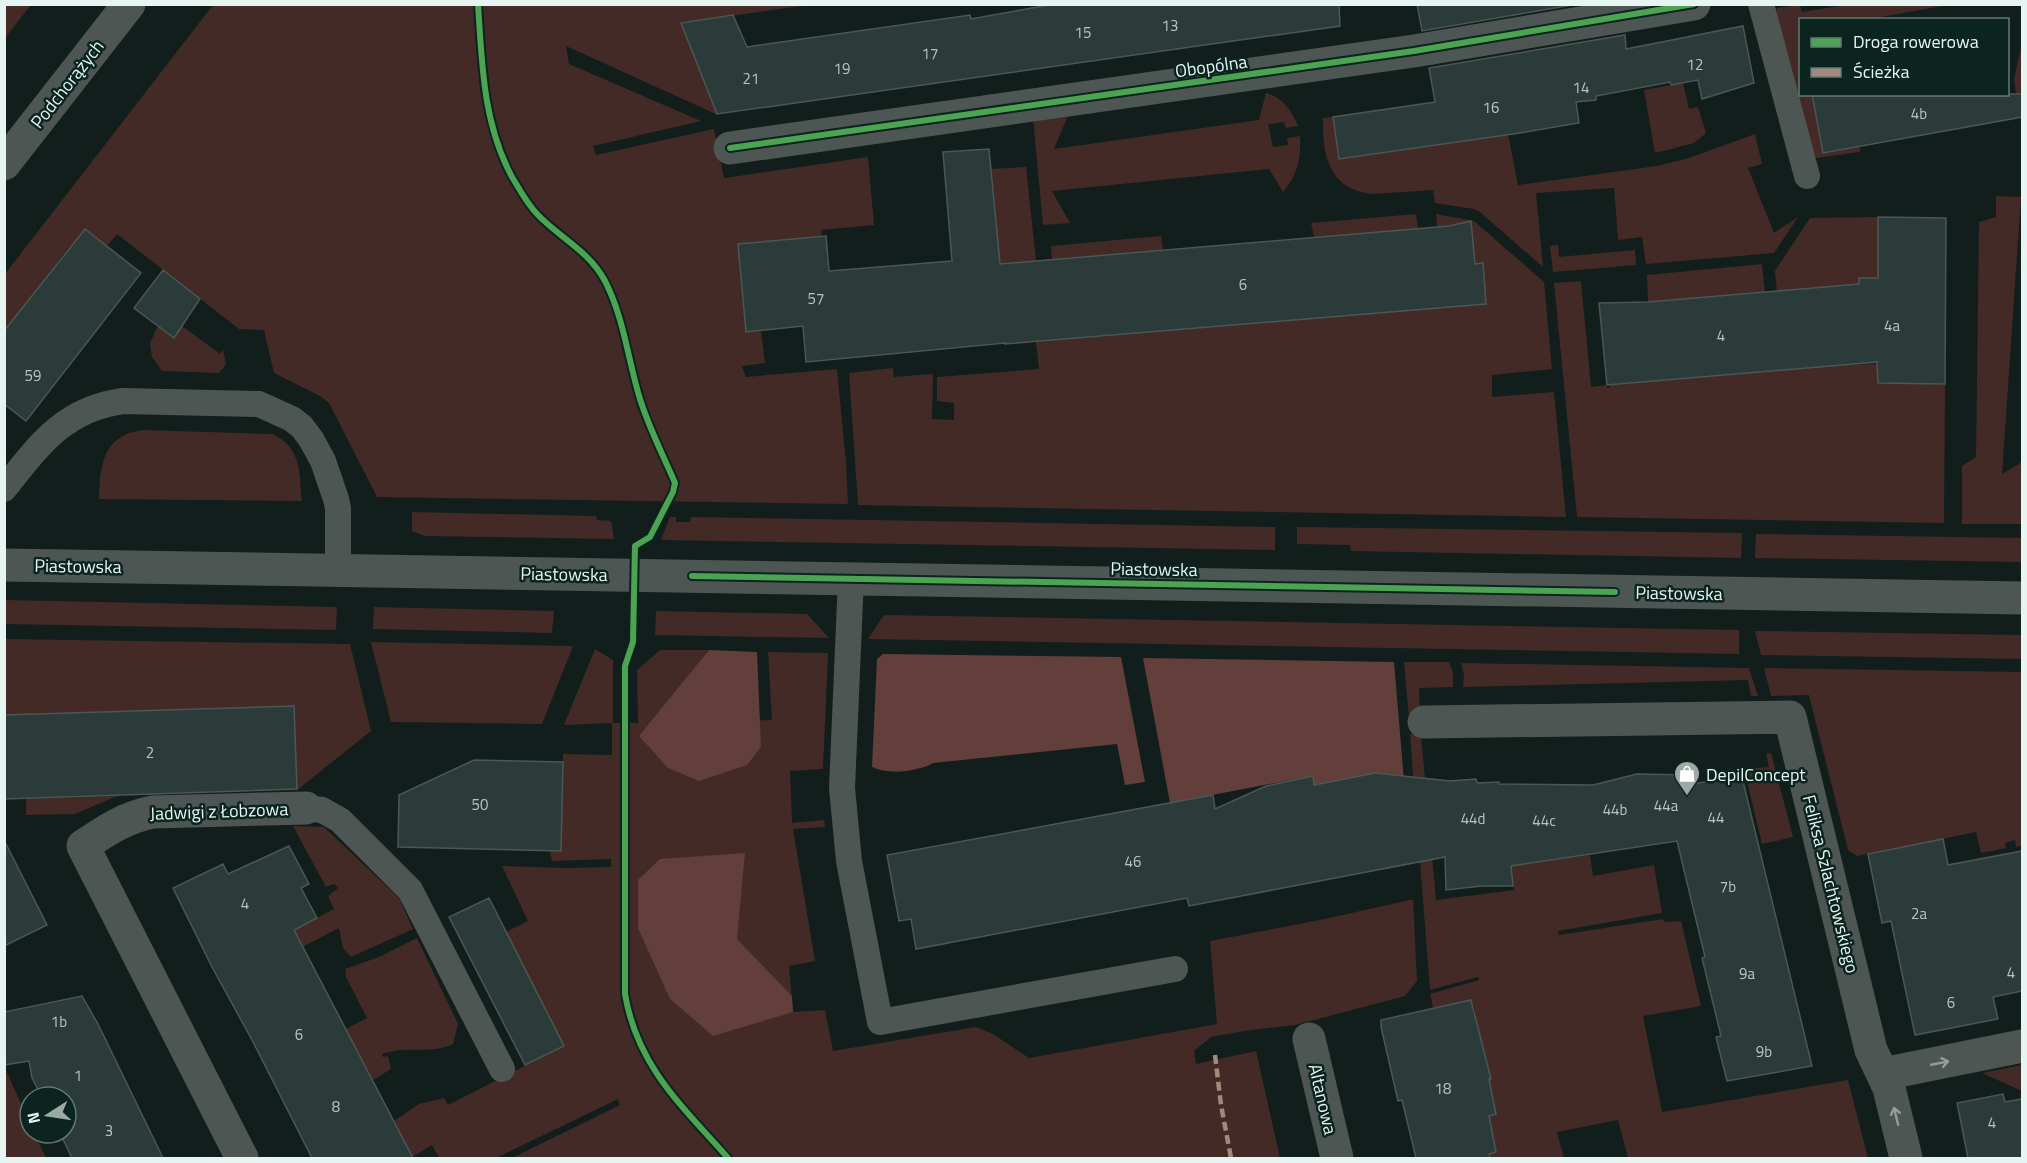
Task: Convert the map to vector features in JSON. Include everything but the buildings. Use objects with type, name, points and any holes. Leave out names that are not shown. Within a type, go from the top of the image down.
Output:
[{"type":"street","name":"Podchorążych","points":[[4,164],[129,4]]},
{"type":"street","name":"Obopólna","points":[[730,148],[1414,51],[1694,4]]},
{"type":"street","name":"Piastowska","points":[[4,565],[2022,598]]},
{"type":"street","name":"Feliksa Szlachtowskiego","points":[[1424,722],[1790,717],[1871,1050],[1889,1088],[1906,1158]]},
{"type":"street","name":"Jadwigi z Łobzowa","points":[[242,1158],[83,846],[117,824],[140,814],[306,808]]},
{"type":"street","name":"Altanowa","points":[[1309,1039],[1337,1158]]},
{"type":"street","points":[[1883,1074],[2022,1047]]},
{"type":"lane","points":[[1761,4],[1807,176]]},
{"type":"lane","points":[[4,489],[32,453],[68,420],[86,410],[123,401],[258,404],[292,418],[302,427],[323,461],[338,508],[338,571]]},
{"type":"lane","points":[[851,578],[842,756],[843,799],[849,861],[880,1022],[1175,969]]},
{"type":"lane","name":"Jadwigi z Łobzowa","points":[[306,808],[322,810],[340,820],[410,890],[502,1069]]},
{"type":"shaded area","points":[[1852,4],[1948,5],[1876,18],[1799,18],[1799,96],[1812,96],[1823,152],[1860,146],[1860,152],[1817,158],[1812,153],[1776,19],[1777,8],[1800,5],[1802,12]]},
{"type":"shaded area","points":[[4,5],[31,5],[5,38]]},
{"type":"shaded area","points":[[213,5],[809,5],[681,23],[718,115],[566,46],[569,64],[701,121],[593,146],[596,155],[714,129],[724,178],[868,157],[874,225],[821,230],[822,237],[738,244],[746,332],[761,331],[765,363],[742,366],[746,377],[837,369],[848,504],[377,497],[329,403],[320,396],[274,373],[264,330],[239,329],[117,234],[107,246],[86,230],[69,247],[5,331],[5,274]]},
{"type":"shaded area","points":[[2022,43],[2022,115],[2019,114],[2014,80]]},
{"type":"shaded area","points":[[1683,83],[1689,109],[1698,107],[1706,133],[1694,143],[1655,153],[1644,90]]},
{"type":"shaded area","points":[[1266,93],[1286,105],[1298,126],[1286,128],[1284,122],[1268,124],[1273,147],[1288,145],[1287,138],[1300,136],[1297,166],[1283,192],[1269,169],[1052,191],[1070,223],[1043,225],[1033,118],[1069,113],[1054,149],[1259,120]]},
{"type":"shaded area","points":[[1333,117],[1340,158],[1508,134],[1518,185],[1657,166],[1689,158],[1755,134],[1762,164],[1748,168],[1774,233],[1798,217],[1774,253],[1646,264],[1642,237],[1618,240],[1614,188],[1536,193],[1543,267],[1480,212],[1435,203],[1433,190],[1374,194],[1347,186],[1331,169],[1324,145],[1323,118]]},
{"type":"shaded area","points":[[1026,167],[1036,261],[1002,264],[999,261],[991,169]]},
{"type":"shaded area","points":[[1996,196],[2021,197],[2002,474],[2022,462],[2022,524],[1962,524],[1962,466],[1976,457],[1979,222],[1996,217]]},
{"type":"shaded area","points":[[1416,214],[1418,229],[1314,237],[1311,223]]},
{"type":"shaded area","points":[[1436,214],[1474,221],[1544,282],[1552,369],[1492,375],[1492,397],[1554,392],[1566,517],[858,505],[849,373],[893,368],[894,377],[933,374],[932,419],[954,420],[954,403],[937,401],[937,377],[1039,369],[1036,342],[1486,304],[1483,263],[1475,264],[1471,221],[1468,222],[1469,224],[1437,227]]},
{"type":"shaded area","points":[[1878,217],[1878,278],[1859,278],[1859,284],[1777,292],[1775,271],[1810,218]]},
{"type":"shaded area","points":[[1161,236],[1163,250],[1052,259],[1051,246]]},
{"type":"shaded area","points":[[1558,245],[1559,257],[1635,250],[1636,265],[1553,272],[1550,246]]},
{"type":"shaded area","points":[[1762,264],[1765,293],[1648,302],[1647,275]]},
{"type":"shaded area","points":[[1581,281],[1591,387],[1607,385],[1607,388],[1610,388],[1610,385],[1877,364],[1878,383],[1945,384],[1944,523],[1577,517],[1554,283]]},
{"type":"shaded area","points":[[158,326],[174,338],[182,326],[220,354],[223,350],[226,364],[219,373],[162,371],[152,357],[150,343]]},
{"type":"shaded area","points":[[142,430],[273,434],[282,440],[294,454],[299,471],[302,501],[99,499],[102,464],[106,454],[119,439],[129,433]]},
{"type":"shaded area","points":[[412,512],[596,516],[597,520],[611,521],[614,539],[425,536],[412,531]]},
{"type":"shaded area","points":[[670,517],[676,517],[676,522],[690,522],[691,517],[1275,527],[1275,550],[661,540]]},
{"type":"shaded area","points":[[1297,527],[1742,533],[1741,558],[1351,551],[1350,545],[1297,544]]},
{"type":"shaded area","points":[[1756,534],[2022,538],[2022,562],[1755,558]]},
{"type":"shaded area","points":[[5,600],[337,607],[336,630],[5,624]]},
{"type":"shaded area","points":[[374,607],[554,611],[552,633],[373,629]]},
{"type":"shaded area","points":[[656,611],[807,614],[829,638],[655,635]]},
{"type":"shaded area","points":[[884,615],[1739,630],[1739,654],[868,639]]},
{"type":"shaded area","points":[[1755,631],[2022,635],[2022,659],[1761,655]]},
{"type":"shaded area","points":[[4,639],[350,644],[371,731],[297,790],[294,706],[5,715]]},
{"type":"shaded area","points":[[371,642],[573,646],[542,724],[391,722]]},
{"type":"shaded area","points":[[595,649],[613,660],[613,723],[638,723],[637,670],[660,650],[709,650],[653,722],[772,720],[768,652],[828,653],[823,769],[790,771],[792,823],[824,820],[825,827],[793,829],[815,961],[789,966],[793,1012],[825,1010],[833,1051],[976,1027],[993,1034],[1029,1058],[1217,1024],[1210,941],[1410,900],[1413,900],[1417,981],[1405,996],[1295,1025],[1211,1037],[1194,1051],[1196,1064],[1256,1051],[1280,1158],[512,1158],[620,1105],[618,1099],[496,1158],[439,1158],[432,1145],[412,1157],[394,1121],[419,1104],[444,1098],[448,1105],[564,1046],[506,932],[528,921],[502,866],[611,867],[611,859],[552,861],[550,851],[561,850],[563,754],[612,755],[612,723],[564,725]]},
{"type":"shaded area","points":[[709,650],[757,652],[761,747],[747,765],[699,781],[668,768],[639,736]]},
{"type":"shaded area","points":[[883,654],[1121,657],[1145,782],[1125,785],[1117,744],[933,763],[919,769],[902,771],[886,771],[872,767],[877,659]]},
{"type":"shaded area","points":[[1143,658],[1394,662],[1411,864],[1381,870],[1375,841],[1375,773],[1314,785],[1312,776],[1170,803]]},
{"type":"shaded area","points":[[1404,662],[1449,662],[1453,673],[1453,687],[1419,688],[1420,713],[1410,728]]},
{"type":"shaded area","points":[[1461,663],[1749,668],[1758,696],[1751,696],[1748,680],[1463,687],[1464,674]]},
{"type":"shaded area","points":[[1764,668],[2022,672],[2022,846],[2016,847],[2015,840],[2005,843],[2006,848],[1981,853],[1976,832],[1857,856],[1848,850],[1809,695],[1771,696]]},
{"type":"shaded area","points":[[1410,734],[1421,735],[1436,900],[1514,890],[1511,866],[1590,855],[1593,876],[1654,865],[1662,913],[1558,931],[1559,935],[1663,919],[1664,922],[1681,921],[1701,1006],[1643,1016],[1662,1112],[1848,1080],[1868,1158],[1628,1158],[1618,1120],[1557,1132],[1564,1158],[1490,1158],[1489,1154],[1496,1152],[1489,1116],[1496,1114],[1489,1079],[1491,1078],[1481,1044],[1474,1006],[1471,1000],[1433,1008],[1430,994],[1479,980],[1478,977],[1430,990]]},
{"type":"shaded area","points":[[1771,753],[1793,837],[1762,844],[1744,769],[1769,767],[1766,754]]},
{"type":"shaded area","points":[[117,796],[75,814],[26,815],[26,799]]},
{"type":"shaded area","points":[[293,826],[324,827],[399,898],[413,929],[351,957],[343,948],[339,928],[230,984],[264,945],[334,909],[328,896],[338,888],[334,884],[326,887]]},
{"type":"shaded area","points":[[745,853],[737,939],[792,996],[793,1012],[713,1036],[670,999],[638,928],[638,880],[660,859]]},
{"type":"shaded area","points":[[417,938],[458,1024],[453,1044],[435,1049],[400,1050],[382,1054],[383,1057],[388,1056],[391,1069],[373,1080],[346,1029],[367,1018],[346,977],[345,969],[379,957]]},
{"type":"shaded area","points":[[2022,1065],[2022,1091],[1982,1073]]},
{"type":"shaded area","points":[[5,1068],[18,1097],[18,1145],[40,1145],[46,1158],[5,1158]]},
{"type":"marked path","points":[[1215,1055],[1231,1158]]},
{"type":"cycle path","points":[[478,4],[486,93],[502,157],[534,211],[583,253],[605,281],[617,310],[644,410],[675,483],[673,492],[650,537],[635,546],[633,642],[625,666],[625,994],[631,1020],[651,1064],[678,1102],[728,1158]]},
{"type":"cycle path","points":[[730,148],[1414,51],[1694,4]]},
{"type":"cycle path","points":[[692,576],[1615,592]]},
{"type":"place","name":"DepilConcept","points":[[1687,797]]}]
